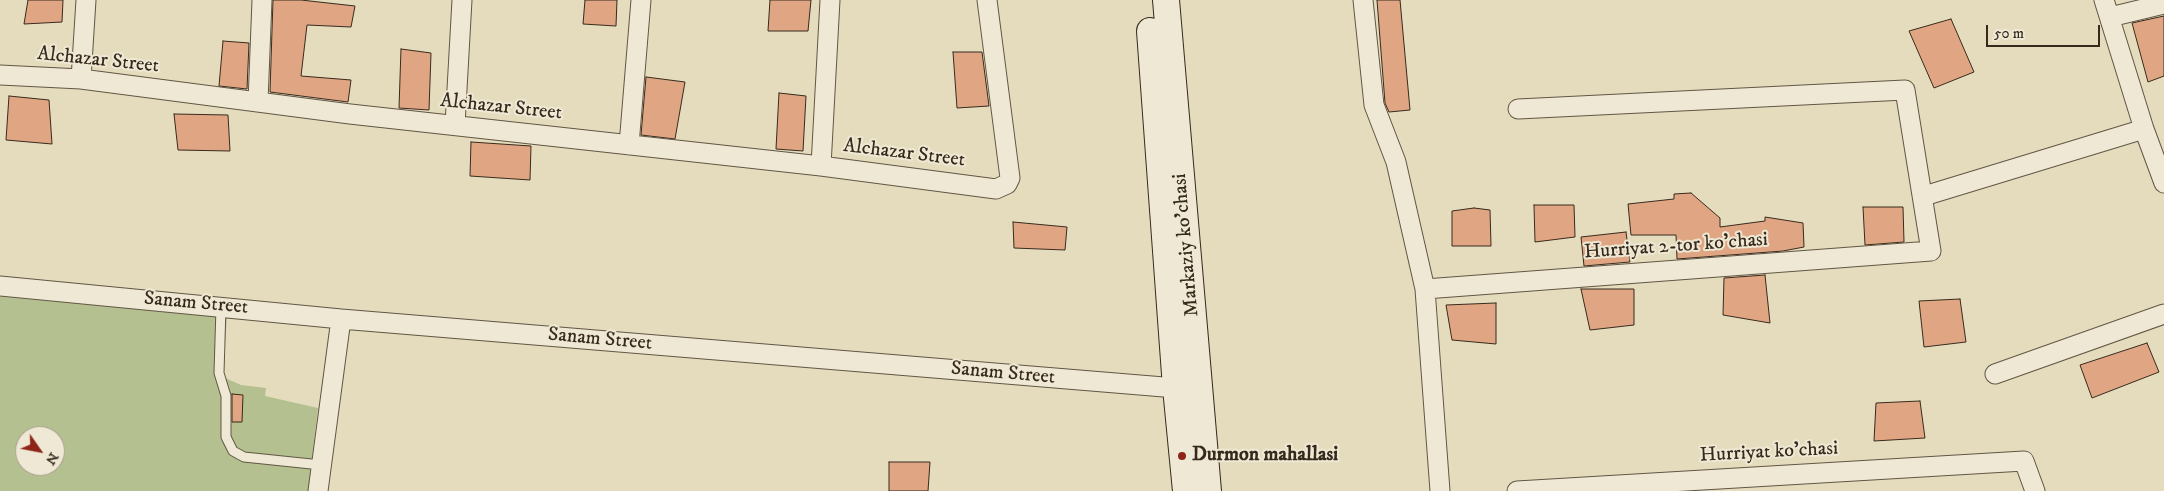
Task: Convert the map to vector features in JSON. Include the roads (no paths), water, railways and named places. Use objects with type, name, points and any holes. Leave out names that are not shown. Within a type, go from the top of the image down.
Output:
[{"type":"street","points":[[81,80],[86,0]]},
{"type":"street","points":[[258,102],[262,0]]},
{"type":"street","points":[[455,125],[462,0]]},
{"type":"street","points":[[629,145],[641,0]]},
{"type":"street","points":[[821,166],[830,0]]},
{"type":"street","name":"Alchazar Street","points":[[0,75],[81,80],[996,188],[1007,184],[1010,178],[987,0]]},
{"type":"street","name":"Markaziy ko'chasi","points":[[1148,0],[1174,212]]},
{"type":"street","name":"Markaziy ko'chasi","points":[[1166,0],[1174,212],[1188,388],[1186,491]]},
{"type":"street","points":[[1363,0],[1374,105],[1396,162],[1425,289],[1440,491]]},
{"type":"street","points":[[2164,4],[2107,8],[2144,129],[2164,182]]},
{"type":"street","points":[[1518,108],[1905,90],[1924,196],[2144,129]]},
{"type":"street","name":"Hurriyat 2-tor ko'chasi","points":[[1425,289],[1931,251],[1924,196]]},
{"type":"street","name":"Sanam Street","points":[[0,286],[341,319],[1188,388]]},
{"type":"street","points":[[1995,374],[2164,314]]},
{"type":"street","points":[[318,491],[341,319]]},
{"type":"street","name":"Markaziy ko'chasi","points":[[1188,388],[1208,491]]},
{"type":"street","name":"Hurriyat ko'chasi","points":[[1517,491],[2024,461],[2035,491]]},
{"type":"lane","points":[[221,307],[219,373],[226,396],[226,437],[233,451],[244,457],[321,466]]},
{"type":"place","name":"Durmon mahallasi","points":[[1182,456]]}]
